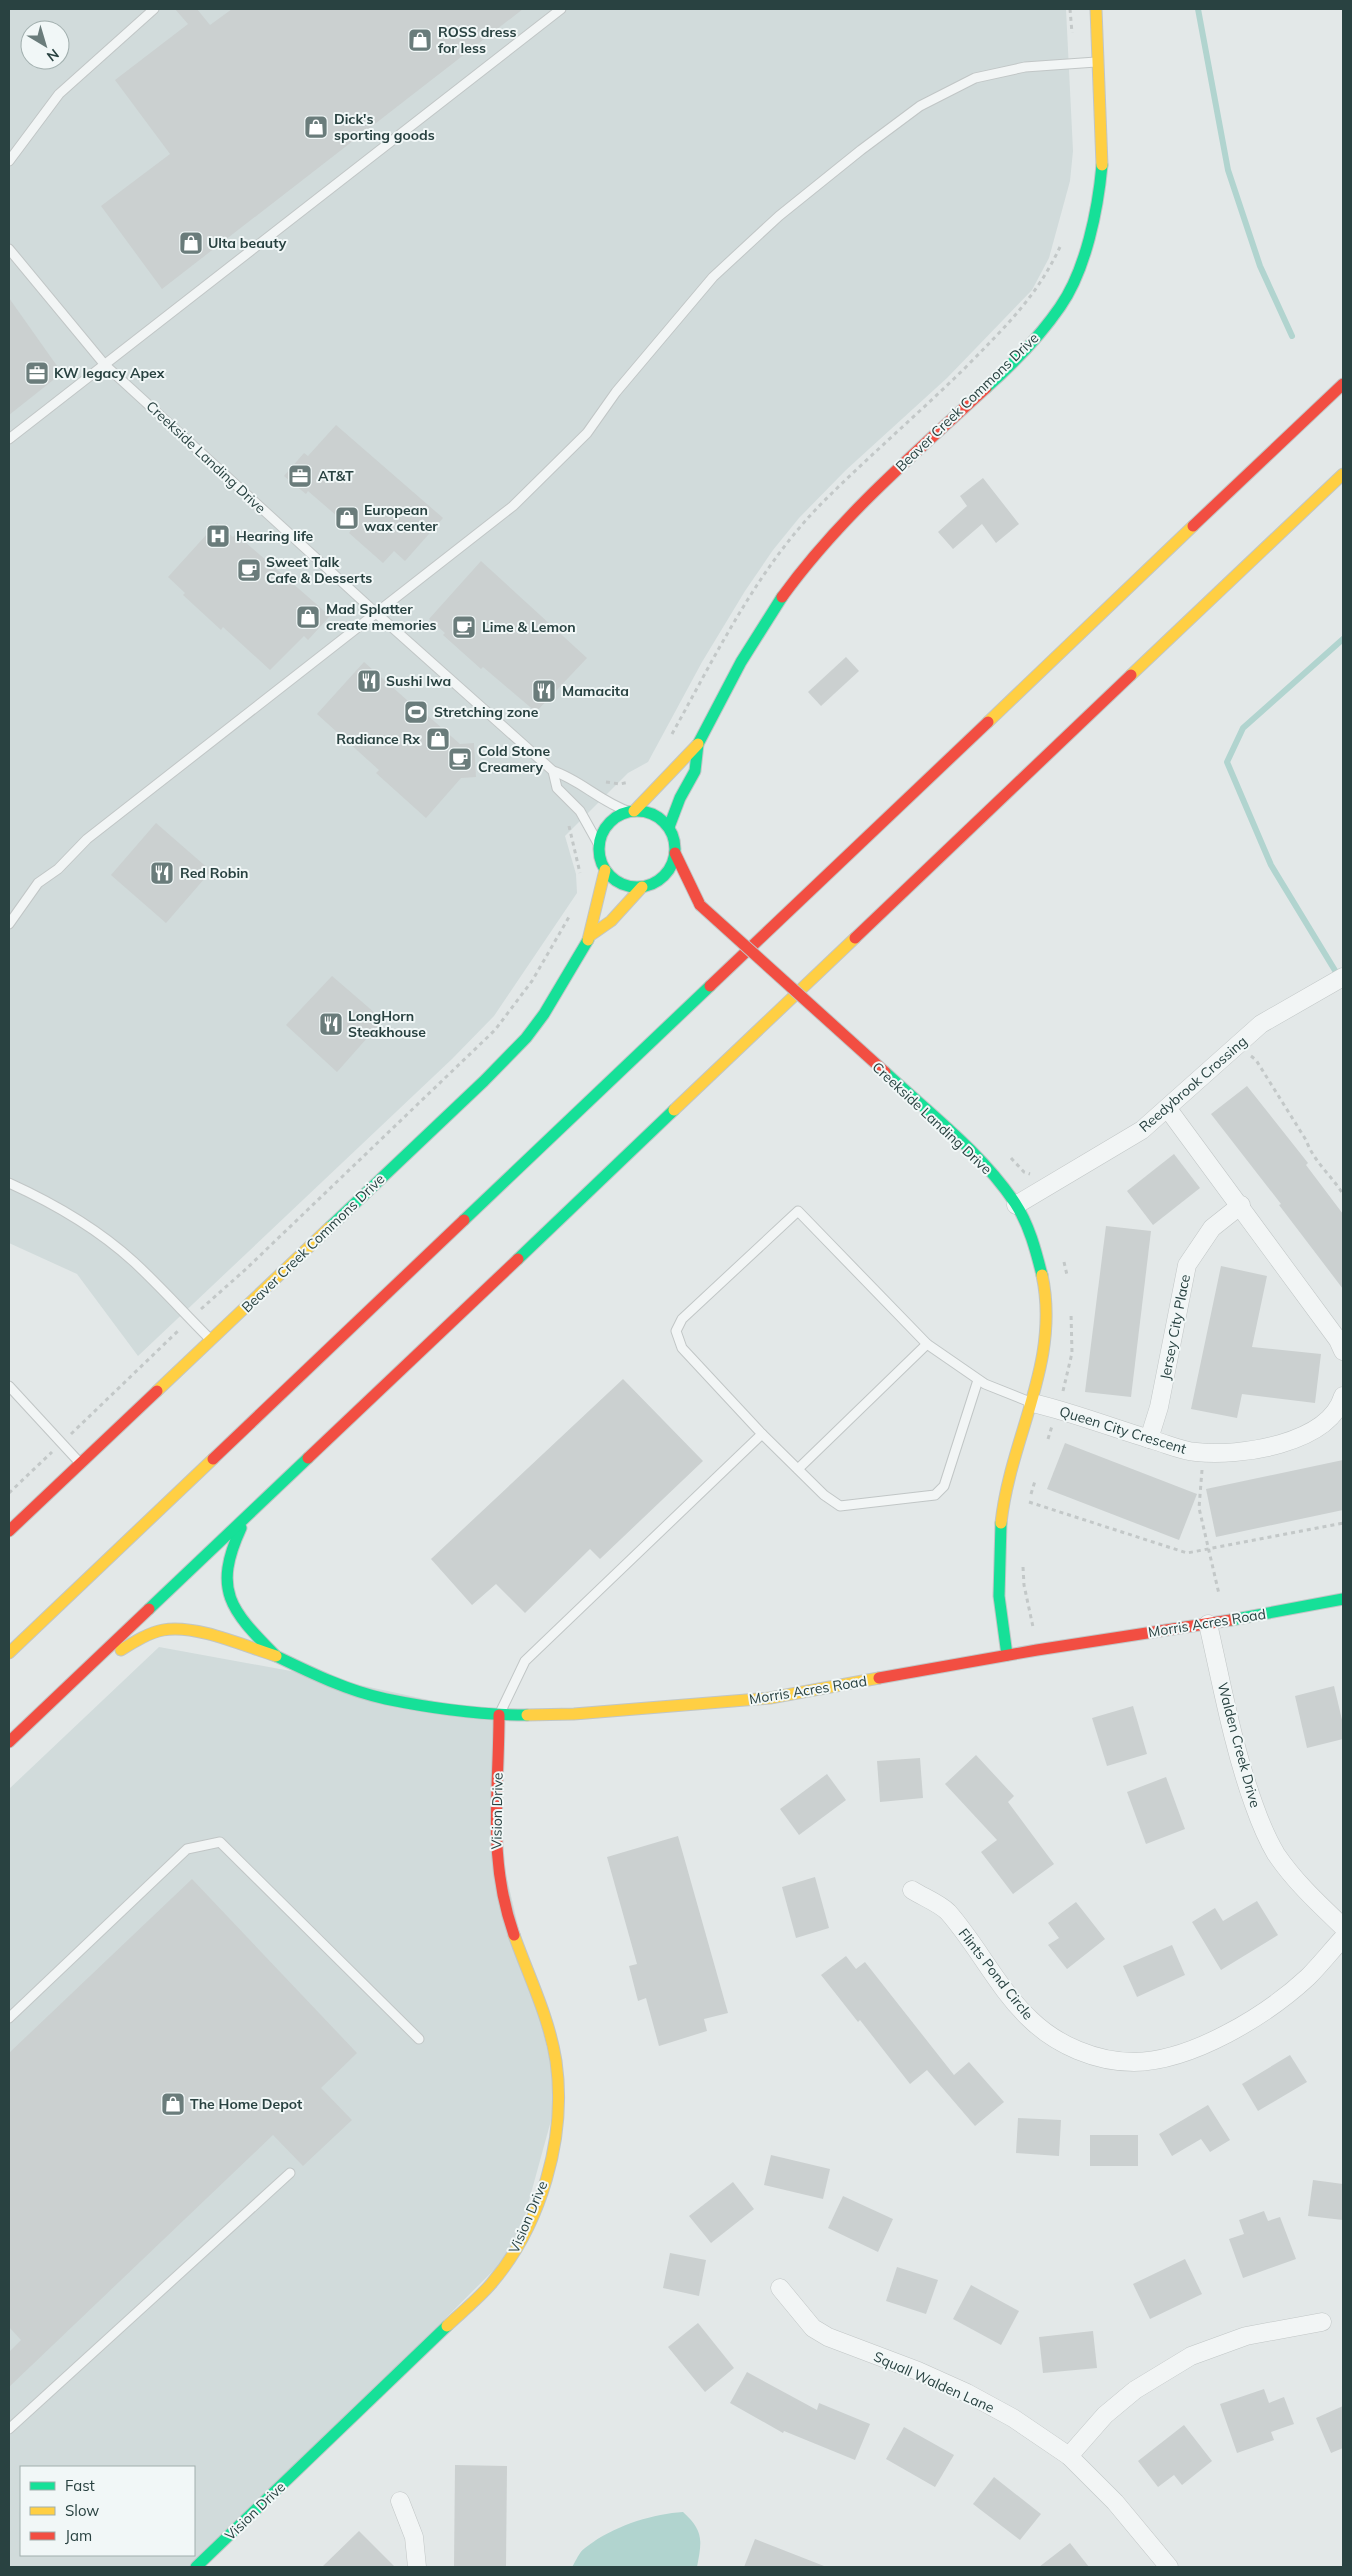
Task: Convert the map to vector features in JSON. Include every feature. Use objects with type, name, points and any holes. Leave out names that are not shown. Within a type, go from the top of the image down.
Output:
[{"type":"main road","name":"Beaver Creek Commons Drive","points":[[669,828],[680,798],[694,771],[698,744],[741,662],[769,616],[823,543],[890,476],[990,384],[1030,344],[1061,306],[1078,273],[1099,197],[1103,154],[1096,9]]},
{"type":"main road","points":[[9,1653],[1343,384]]},
{"type":"main road","points":[[9,1742],[245,1520],[1343,474]]},
{"type":"main road","name":"Beaver Creek Commons Drive","points":[[632,812],[661,785],[678,761],[698,744]]},
{"type":"main road","points":[[632,812],[654,815],[669,828],[675,844],[675,853],[668,872],[653,887],[621,884],[605,870],[601,863],[599,845],[606,827],[620,815],[632,812]]},
{"type":"main road","name":"Creekside Landing Drive","points":[[675,853],[700,906]]},
{"type":"main road","name":"Beaver Creek Commons Drive","points":[[591,935],[594,911],[605,870]]},
{"type":"main road","name":"Beaver Creek Commons Drive","points":[[9,1531],[506,1060],[544,1014],[591,935],[653,887]]},
{"type":"main road","name":"Creekside Landing Drive","points":[[684,900],[700,906],[885,1072],[989,1170],[1016,1205],[1037,1257],[1044,1281],[1048,1316],[1046,1350],[1033,1403],[1005,1496],[997,1548],[999,1598],[1007,1655]]},
{"type":"main road","points":[[245,1520],[229,1559],[226,1576],[228,1594],[242,1621],[276,1656]]},
{"type":"main road","name":"Morris Acres Road","points":[[276,1656],[318,1676],[385,1699],[499,1715],[574,1714],[770,1698],[1007,1655],[1208,1624],[1343,1599]]},
{"type":"main road","points":[[81,1674],[139,1639],[172,1628],[197,1633],[276,1656]]},
{"type":"main road","name":"Vision Drive","points":[[196,2567],[491,2284],[516,2248],[541,2193],[555,2142],[558,2095],[556,2062],[549,2030],[503,1898],[496,1866],[499,1715]]},
{"type":"street","name":"Reedybrook Crossing","points":[[1016,1205],[1142,1130],[1168,1109],[1217,1062],[1261,1024],[1343,976]]},
{"type":"street","points":[[1168,1109],[1241,1205],[1338,1340],[1343,1351]]},
{"type":"street","name":"Jersey City Place","points":[[1149,1439],[1159,1407],[1187,1264],[1212,1228],[1241,1205]]},
{"type":"street","name":"Queen City Crescent","points":[[1033,1403],[1195,1452],[1224,1452],[1283,1444],[1318,1427],[1331,1415],[1343,1396]]},
{"type":"street","name":"Walden Creek Drive","points":[[1208,1624],[1246,1784],[1261,1824],[1276,1853],[1307,1893],[1343,1927]]},
{"type":"street","name":"Flints Pond Circle","points":[[912,1890],[946,1910],[1009,1994],[1030,2019],[1048,2034],[1068,2046],[1087,2053],[1133,2062],[1166,2058],[1200,2045],[1254,2018],[1274,2005],[1308,1977],[1343,1938]]},
{"type":"street","name":"Squall Walden Lane","points":[[780,2288],[813,2328],[828,2337],[968,2393],[1013,2418],[1069,2456],[1114,2502],[1169,2567]]},
{"type":"street","points":[[1069,2456],[1105,2415],[1134,2390],[1191,2356],[1246,2336],[1322,2322]]},
{"type":"street","points":[[400,2501],[414,2537],[417,2567]]},
{"type":"lane","points":[[9,161],[59,94],[154,9]]},
{"type":"lane","points":[[9,440],[561,9]]},
{"type":"lane","points":[[9,924],[38,883],[58,869],[87,839],[513,506],[587,433],[616,392],[713,277],[779,216],[920,106],[975,78],[1025,66],[1100,62]]},
{"type":"lane","name":"Creekside Landing Drive","points":[[9,249],[105,364],[376,614],[553,771],[571,777],[598,798],[632,812]]},
{"type":"lane","name":"Creekside Landing Drive","points":[[553,771],[557,788],[580,811],[599,845]]},
{"type":"lane","points":[[9,1183],[54,1205],[110,1243],[134,1263],[211,1340]]},
{"type":"lane","points":[[978,1380],[944,1486],[935,1495],[840,1506],[824,1495],[762,1434],[682,1348],[676,1330],[682,1319],[798,1211],[927,1344],[978,1380],[1033,1403]]},
{"type":"lane","points":[[798,1470],[927,1344]]},
{"type":"lane","points":[[9,1386],[80,1463]]},
{"type":"lane","points":[[499,1715],[525,1660],[762,1434]]},
{"type":"lane","points":[[9,2018],[187,1849],[220,1842],[419,2039]]},
{"type":"lane","points":[[9,2429],[290,2173]]},
{"type":"path","points":[[1070,9],[1072,37]]},
{"type":"path","points":[[568,822],[582,880]]},
{"type":"path","points":[[209,1302],[495,1030],[532,981],[573,911]]},
{"type":"path","points":[[1250,1056],[1256,1060],[1306,1140],[1311,1155],[1330,1174],[1343,1194]]},
{"type":"path","points":[[76,1429],[170,1338]]},
{"type":"path","points":[[1046,1445],[1051,1429]]},
{"type":"path","points":[[9,1493],[45,1458]]},
{"type":"path","points":[[1202,1467],[1199,1508],[1219,1594]]},
{"type":"path","points":[[1027,1508],[1036,1478]]},
{"type":"path","points":[[1029,1502],[1187,1553],[1343,1523]]},
{"type":"path","points":[[1023,1561],[1024,1585],[1033,1626]]},
{"type":"shaded area","points":[[9,9],[1066,9],[1073,151],[1070,181],[1049,258],[1032,290],[947,378],[846,470],[799,518],[773,550],[745,591],[702,662],[648,762],[628,773],[565,836],[576,874],[577,893],[494,1016],[452,1059],[138,1356],[77,1274],[9,1243]]},
{"type":"shaded area","points":[[159,1647],[318,1676],[499,1715],[495,1828],[558,2095],[516,2248],[196,2567],[9,2567],[9,1789]]},
{"type":"shaded area","points":[[683,2512],[695,2525],[700,2537],[697,2567],[572,2567],[583,2550],[619,2528],[645,2519]]},
{"type":"building","points":[[175,9],[197,9],[210,25],[232,9],[523,9],[162,289],[101,206],[170,154],[115,80],[188,24]]},
{"type":"building","points":[[9,298],[62,373],[9,415]]},
{"type":"building","points":[[336,425],[443,518],[405,561],[394,551],[383,563],[349,533],[352,529],[308,491],[306,494],[284,476],[304,453],[308,456]]},
{"type":"building","points":[[983,478],[1019,524],[996,543],[982,524],[953,549],[938,532],[967,506],[960,496]]},
{"type":"building","points":[[217,523],[233,537],[236,534],[330,616],[308,640],[304,636],[270,670],[223,627],[221,630],[183,595],[185,593],[168,577]]},
{"type":"building","points":[[481,561],[587,658],[536,712],[483,667],[481,669],[443,635],[445,633],[429,619]]},
{"type":"building","points":[[846,657],[859,671],[821,706],[808,692]]},
{"type":"building","points":[[364,662],[426,717],[427,715],[460,744],[474,743],[476,777],[461,778],[426,818],[376,773],[379,770],[317,714]]},
{"type":"building","points":[[156,823],[211,871],[166,923],[111,875]]},
{"type":"building","points":[[332,976],[383,1020],[337,1072],[286,1025]]},
{"type":"building","points":[[1247,1086],[1308,1163],[1306,1165],[1343,1214],[1343,1289],[1279,1205],[1281,1204],[1211,1114]]},
{"type":"building","points":[[1174,1154],[1200,1188],[1153,1225],[1127,1191]]},
{"type":"building","points":[[1106,1226],[1151,1231],[1131,1397],[1085,1392]]},
{"type":"building","points":[[1221,1266],[1267,1276],[1252,1347],[1321,1354],[1315,1403],[1242,1394],[1237,1418],[1191,1409]]},
{"type":"building","points":[[623,1379],[703,1461],[600,1559],[590,1549],[525,1613],[496,1584],[472,1605],[431,1559]]},
{"type":"building","points":[[1065,1443],[1197,1494],[1179,1540],[1047,1489]]},
{"type":"building","points":[[1343,1460],[1343,1510],[1216,1537],[1206,1489]]},
{"type":"building","points":[[1334,1686],[1343,1724],[1343,1739],[1307,1748],[1295,1696]]},
{"type":"building","points":[[1133,1706],[1147,1754],[1107,1766],[1092,1718]]},
{"type":"building","points":[[976,1755],[1014,1796],[1008,1802],[1054,1864],[1013,1894],[981,1852],[997,1840],[945,1784]]},
{"type":"building","points":[[920,1758],[923,1798],[880,1802],[877,1761]]},
{"type":"building","points":[[827,1774],[846,1800],[799,1835],[780,1809]]},
{"type":"building","points":[[1166,1777],[1185,1829],[1146,1844],[1127,1792]]},
{"type":"building","points":[[678,1836],[728,2013],[704,2019],[707,2031],[659,2046],[646,1998],[638,2001],[629,1966],[637,1964],[607,1857]]},
{"type":"building","points":[[815,1877],[829,1928],[796,1938],[782,1887]]},
{"type":"building","name":"The Home Depot","points":[[192,1879],[357,2053],[321,2088],[352,2120],[303,2166],[273,2135],[9,2387],[9,2352],[21,2340],[9,2327],[9,2053]]},
{"type":"building","points":[[1257,1901],[1278,1935],[1221,1970],[1192,1922],[1215,1908],[1223,1921]]},
{"type":"building","points":[[1076,1902],[1105,1939],[1067,1969],[1048,1945],[1059,1938],[1048,1923]]},
{"type":"building","points":[[1172,1945],[1185,1975],[1137,1997],[1123,1966]]},
{"type":"building","points":[[846,1956],[856,1969],[865,1962],[954,2075],[969,2062],[1004,2102],[975,2126],[927,2070],[910,2084],[860,2020],[858,2022],[821,1975]]},
{"type":"building","points":[[1290,2055],[1307,2082],[1258,2111],[1242,2084]]},
{"type":"building","points":[[1208,2105],[1230,2140],[1210,2152],[1201,2139],[1172,2156],[1159,2134]]},
{"type":"building","points":[[1018,2118],[1061,2120],[1059,2156],[1016,2153]]},
{"type":"building","points":[[1090,2135],[1138,2135],[1138,2166],[1090,2166]]},
{"type":"building","points":[[771,2155],[830,2169],[823,2199],[764,2185]]},
{"type":"building","points":[[1313,2180],[1343,2184],[1343,2220],[1308,2216]]},
{"type":"building","points":[[733,2182],[754,2209],[711,2243],[689,2216]]},
{"type":"building","points":[[843,2196],[893,2219],[878,2252],[828,2228]]},
{"type":"building","points":[[1264,2211],[1268,2221],[1280,2217],[1296,2259],[1243,2278],[1229,2239],[1244,2234],[1239,2220]]},
{"type":"building","points":[[670,2253],[706,2260],[699,2296],[663,2288]]},
{"type":"building","points":[[1185,2259],[1202,2294],[1150,2319],[1133,2284]]},
{"type":"building","points":[[897,2267],[938,2280],[926,2314],[886,2301]]},
{"type":"building","points":[[971,2285],[1019,2311],[1001,2345],[953,2319]]},
{"type":"building","points":[[698,2323],[734,2368],[705,2392],[668,2347]]},
{"type":"building","points":[[1093,2331],[1097,2368],[1043,2373],[1039,2337]]},
{"type":"building","points":[[747,2372],[817,2410],[819,2403],[870,2424],[855,2460],[784,2431],[783,2433],[730,2403]]},
{"type":"building","points":[[1264,2389],[1269,2403],[1284,2397],[1294,2424],[1271,2432],[1274,2440],[1237,2453],[1220,2404]]},
{"type":"building","points":[[1343,2406],[1343,2448],[1331,2453],[1316,2418]]},
{"type":"building","points":[[1184,2425],[1212,2461],[1182,2485],[1174,2475],[1158,2487],[1138,2461]]},
{"type":"building","points":[[904,2427],[954,2455],[935,2487],[886,2459]]},
{"type":"building","points":[[455,2465],[507,2466],[506,2567],[454,2567]]},
{"type":"building","points":[[994,2477],[1041,2514],[1020,2540],[973,2504]]},
{"type":"building","points":[[359,2531],[395,2567],[322,2567]]},
{"type":"building","points":[[755,2539],[824,2566],[824,2567],[744,2567]]},
{"type":"building","points":[[1070,2543],[1089,2567],[1039,2567]]},
{"type":"waterway","points":[[1198,9],[1228,170],[1260,266],[1292,336]]},
{"type":"waterway","points":[[1339,977],[1271,865],[1227,762],[1243,728],[1343,639]]},
{"type":"traffic: fast","points":[[986,388],[1035,339],[1069,292],[1084,257],[1094,220],[1102,165]]},
{"type":"traffic: fast","points":[[669,827],[680,798],[695,771],[698,744],[741,662],[782,597]]},
{"type":"traffic: fast","points":[[637,811],[652,814],[664,822],[672,834],[675,849],[672,864],[664,876],[652,884],[637,887],[622,884],[610,876],[602,864],[599,849],[602,834],[610,822],[622,814],[637,811]]},
{"type":"traffic: fast","points":[[330,1227],[484,1081],[526,1038],[544,1014],[588,940]]},
{"type":"traffic: fast","points":[[464,1220],[710,986]]},
{"type":"traffic: fast","points":[[885,1072],[971,1150],[1001,1184],[1015,1203],[1024,1220],[1035,1247],[1042,1275]]},
{"type":"traffic: fast","points":[[518,1259],[674,1110]]},
{"type":"traffic: fast","points":[[149,1609],[308,1458]]},
{"type":"traffic: fast","points":[[1001,1523],[999,1596],[1007,1655]]},
{"type":"traffic: fast","points":[[241,1528],[232,1550],[227,1584],[237,1612],[275,1655]]},
{"type":"traffic: fast","points":[[1231,1620],[1343,1599]]},
{"type":"traffic: fast","points":[[276,1656],[316,1675],[372,1696],[456,1710],[527,1715]]},
{"type":"traffic: fast","points":[[196,2567],[447,2326]]},
{"type":"traffic: slow","points":[[1096,9],[1102,165]]},
{"type":"traffic: slow","points":[[1131,675],[1343,474]]},
{"type":"traffic: slow","points":[[988,722],[1193,526]]},
{"type":"traffic: slow","points":[[634,811],[698,744]]},
{"type":"traffic: slow","points":[[588,940],[605,870]]},
{"type":"traffic: slow","points":[[591,935],[611,921],[642,887]]},
{"type":"traffic: slow","points":[[674,1110],[855,938]]},
{"type":"traffic: slow","points":[[157,1391],[330,1227]]},
{"type":"traffic: slow","points":[[1001,1523],[1006,1492],[1040,1369],[1045,1338],[1046,1307],[1042,1275]]},
{"type":"traffic: slow","points":[[9,1653],[213,1459]]},
{"type":"traffic: slow","points":[[121,1650],[152,1633],[176,1629],[190,1630],[220,1637],[276,1656]]},
{"type":"traffic: slow","points":[[527,1715],[574,1714],[770,1698],[879,1678]]},
{"type":"traffic: slow","points":[[447,2326],[486,2290],[509,2261],[524,2235],[536,2208],[553,2150],[558,2120],[556,2061],[544,2013],[514,1935]]},
{"type":"traffic: jam","points":[[1193,526],[1343,384]]},
{"type":"traffic: jam","points":[[782,597],[804,568],[853,513],[905,462],[986,388]]},
{"type":"traffic: jam","points":[[855,938],[1131,675]]},
{"type":"traffic: jam","points":[[710,986],[988,722]]},
{"type":"traffic: jam","points":[[675,853],[700,905]]},
{"type":"traffic: jam","points":[[700,905],[885,1072]]},
{"type":"traffic: jam","points":[[213,1459],[464,1220]]},
{"type":"traffic: jam","points":[[308,1458],[518,1259]]},
{"type":"traffic: jam","points":[[9,1531],[157,1391]]},
{"type":"traffic: jam","points":[[9,1742],[149,1609]]},
{"type":"traffic: jam","points":[[879,1678],[1037,1650],[1231,1620]]},
{"type":"traffic: jam","points":[[499,1715],[497,1852],[500,1879],[514,1935]]},
{"type":"place","name":"ROSS dress for less","points":[[420,40]]},
{"type":"place","name":"Dick's sporting goods","points":[[316,127]]},
{"type":"place","name":"Ulta beauty","points":[[191,243]]},
{"type":"place","name":"KW legacy Apex","points":[[37,373]]},
{"type":"place","name":"AT&T","points":[[300,476]]},
{"type":"place","name":"European wax center","points":[[347,518]]},
{"type":"place","name":"Hearing life","points":[[218,536]]},
{"type":"place","name":"Sweet Talk Cafe & Desserts","points":[[249,570]]},
{"type":"place","name":"Mad Splatter create memories","points":[[308,617]]},
{"type":"place","name":"Lime & Lemon","points":[[464,627]]},
{"type":"place","name":"Sushi Iwa","points":[[369,681]]},
{"type":"place","name":"Mamacita","points":[[544,691]]},
{"type":"place","name":"Stretching zone","points":[[416,712]]},
{"type":"place","name":"Radiance Rx","points":[[438,739]]},
{"type":"place","name":"Cold Stone Creamery","points":[[460,759]]},
{"type":"place","name":"Red Robin","points":[[162,873]]},
{"type":"place","name":"LongHorn Steakhouse","points":[[331,1024]]},
{"type":"place","name":"The Home Depot","points":[[173,2104]]}]
